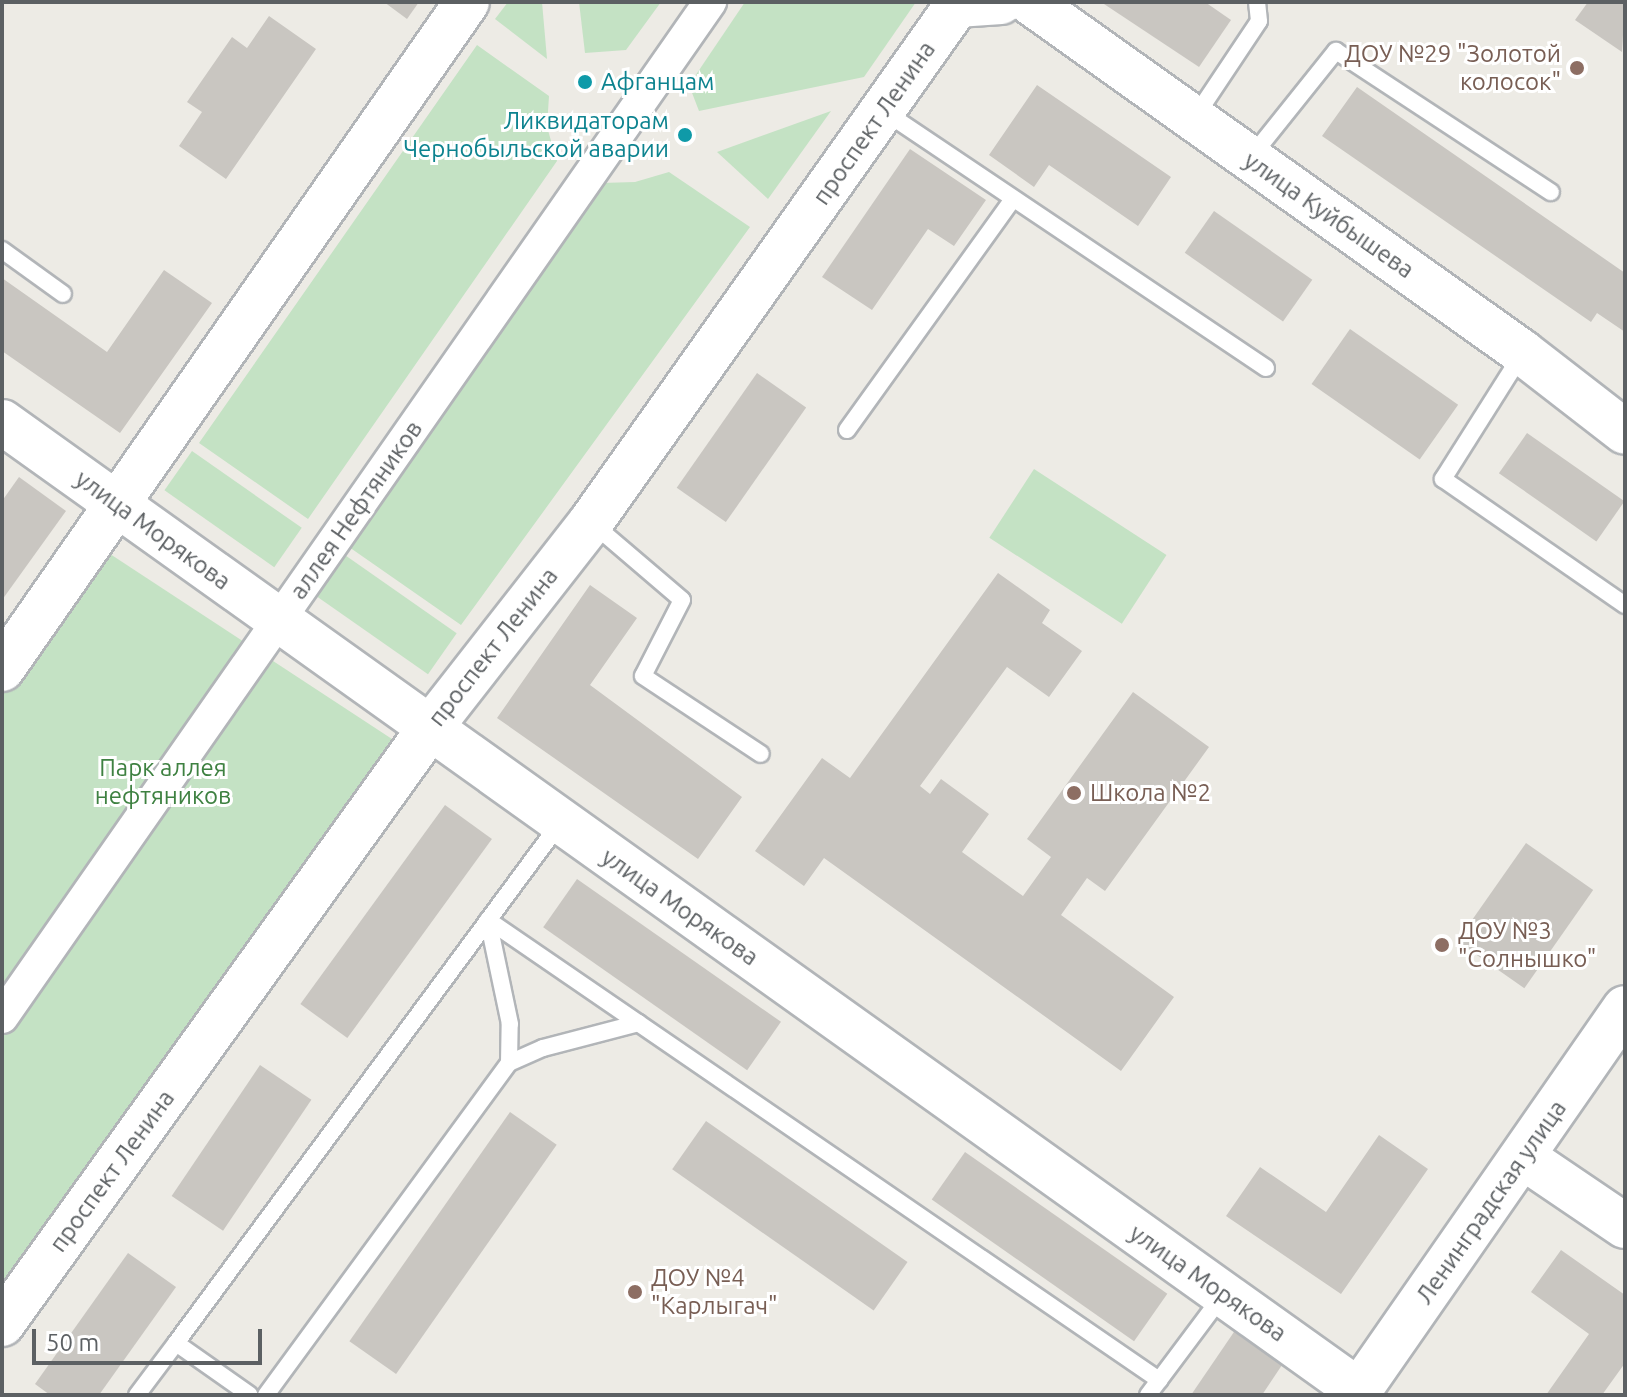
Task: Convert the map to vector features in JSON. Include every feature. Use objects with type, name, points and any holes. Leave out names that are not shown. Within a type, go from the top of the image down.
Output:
[{"type":"main road","points":[[2,669],[467,2]]},
{"type":"main road","name":"проспект Ленина","points":[[2,1324],[430,728],[591,522],[957,5],[1001,2]]},
{"type":"main road","name":"улица Куйбышева","points":[[1030,2],[1522,352],[1625,432]]},
{"type":"main road","name":"улица Морякова","points":[[2,422],[1360,1394]]},
{"type":"main road","name":"Ленинградская улица","points":[[1360,1394],[1625,1008]]},
{"type":"main road","points":[[1523,1157],[1625,1226]]},
{"type":"street","name":"аллея Нефтяников","points":[[2,1017],[710,2]]},
{"type":"lane","points":[[1194,119],[1259,21],[1257,2]]},
{"type":"lane","points":[[1249,158],[1336,51],[1551,192]]},
{"type":"lane","points":[[884,111],[1266,368]]},
{"type":"lane","points":[[847,430],[1012,200]]},
{"type":"lane","points":[[2,250],[63,294]]},
{"type":"lane","points":[[1522,352],[1443,479],[1625,605]]},
{"type":"lane","points":[[591,522],[682,600],[643,676],[761,754]]},
{"type":"lane","points":[[137,1395],[561,821]]},
{"type":"lane","points":[[488,920],[1159,1380]]},
{"type":"lane","points":[[488,920],[510,1024],[509,1063]]},
{"type":"lane","points":[[266,1395],[509,1063],[543,1048],[639,1023]]},
{"type":"lane","points":[[1148,1395],[1223,1294]]},
{"type":"lane","points":[[176,1343],[250,1395]]},
{"type":"green space","points":[[508,2],[542,2],[547,59],[495,19]]},
{"type":"green space","points":[[579,2],[661,2],[626,50],[585,53]]},
{"type":"green space","points":[[745,2],[916,2],[864,77],[699,111],[689,85]]},
{"type":"green space","points":[[477,45],[549,96],[547,127],[557,161],[308,519],[199,443]]},
{"type":"green space","points":[[831,111],[768,199],[717,152]]},
{"type":"green space","points":[[669,172],[750,227],[461,625],[349,547],[601,183],[635,182]]},
{"type":"green space","points":[[192,451],[302,528],[274,567],[164,490]]},
{"type":"green space","points":[[1034,469],[1167,555],[1122,624],[989,538]]},
{"type":"green space","name":"Парк аллея нефтяников","points":[[104,550],[392,739],[2,1287],[2,693]]},
{"type":"green space","points":[[342,553],[457,633],[428,674],[313,594]]},
{"type":"building","points":[[384,2],[419,2],[407,19]]},
{"type":"building","points":[[1101,2],[1205,2],[1231,20],[1199,67]]},
{"type":"building","points":[[1588,2],[1625,2],[1622,52],[1575,20]]},
{"type":"building","points":[[269,16],[316,49],[226,179],[179,146],[202,112],[187,102],[232,37],[247,48]]},
{"type":"building","points":[[1037,85],[1171,177],[1138,226],[1049,165],[1034,187],[989,155]]},
{"type":"building","points":[[1357,87],[1625,273],[1625,332],[1597,313],[1591,322],[1322,136]]},
{"type":"building","points":[[910,149],[986,200],[954,246],[928,229],[872,310],[822,277]]},
{"type":"building","points":[[1214,211],[1312,280],[1283,322],[1185,253]]},
{"type":"building","points":[[164,270],[212,303],[120,433],[2,351],[2,278],[107,352]]},
{"type":"building","points":[[1350,329],[1458,405],[1420,460],[1312,384]]},
{"type":"building","points":[[757,373],[806,407],[726,522],[677,488]]},
{"type":"building","points":[[1527,433],[1624,501],[1596,541],[1499,473]]},
{"type":"building","points":[[19,477],[66,511],[2,600],[2,501]]},
{"type":"building","points":[[998,573],[1050,610],[1042,623],[1082,651],[1049,697],[1007,667],[920,786],[930,794],[941,779],[989,814],[962,852],[1023,896],[1051,857],[1027,839],[1133,692],[1209,747],[1105,891],[1087,878],[1061,915],[1174,997],[1121,1071],[824,858],[804,886],[755,851],[822,758],[850,778]]},
{"type":"building","points":[[590,585],[637,618],[590,685],[742,797],[698,859],[497,718]]},
{"type":"building","points":[[445,805],[492,839],[347,1038],[300,1004]]},
{"type":"building","points":[[1526,843],[1593,890],[1524,988],[1457,941]]},
{"type":"building","points":[[577,879],[781,1022],[747,1070],[543,927]]},
{"type":"building","points":[[260,1065],[311,1100],[223,1231],[172,1196]]},
{"type":"building","points":[[510,1112],[557,1145],[396,1374],[349,1341]]},
{"type":"building","points":[[706,1121],[908,1262],[874,1310],[672,1169]]},
{"type":"building","points":[[1379,1135],[1428,1169],[1341,1294],[1226,1216],[1260,1167],[1326,1212]]},
{"type":"building","points":[[965,1152],[1167,1294],[1134,1341],[932,1200]]},
{"type":"building","points":[[1561,1250],[1625,1295],[1625,1363],[1602,1395],[1546,1395],[1589,1334],[1531,1292]]},
{"type":"building","points":[[128,1253],[176,1287],[99,1395],[50,1395],[35,1384]]},
{"type":"building","points":[[1236,1329],[1284,1362],[1262,1395],[1191,1395]]},
{"type":"place","name":"ДОУ №29 \"Золотой колосок\"","points":[[1577,68]]},
{"type":"place","name":"Афганцам","points":[[585,82]]},
{"type":"place","name":"Ликвидаторам Чернобыльской аварии","points":[[685,135]]},
{"type":"place","name":"Школа №2","points":[[1074,793]]},
{"type":"place","name":"ДОУ №3 \"Солнышко\"","points":[[1442,945]]},
{"type":"place","name":"ДОУ №4 \"Карлыгач\"","points":[[635,1292]]}]
